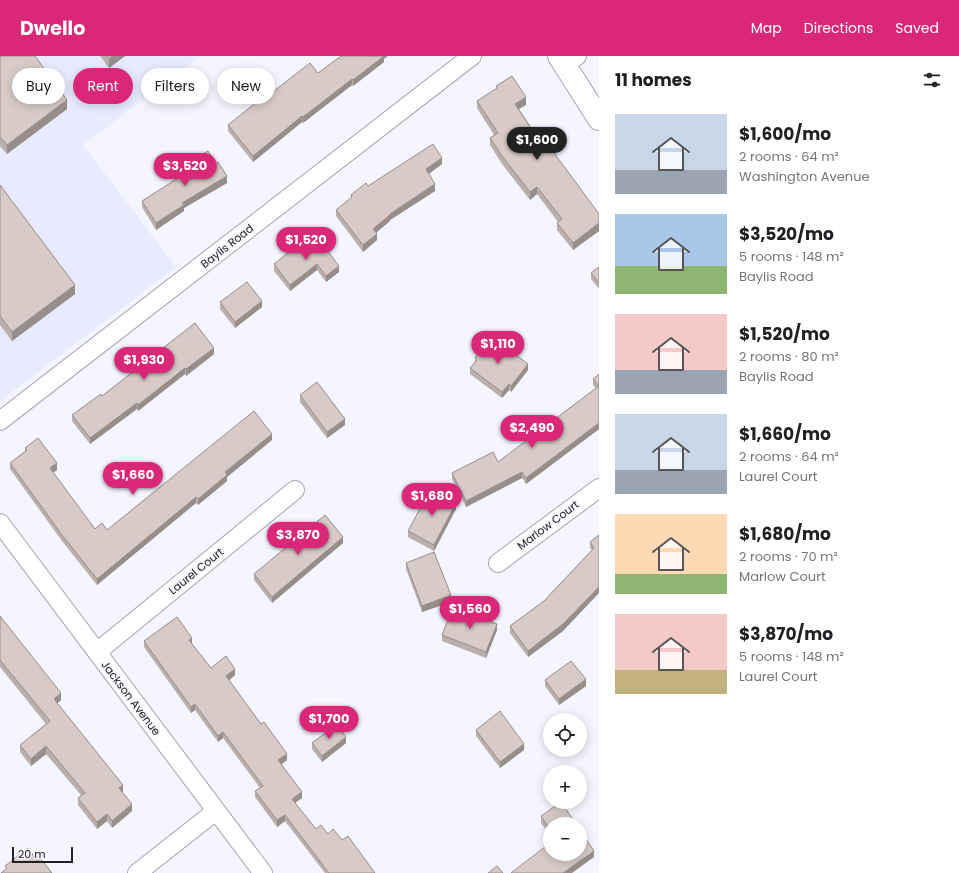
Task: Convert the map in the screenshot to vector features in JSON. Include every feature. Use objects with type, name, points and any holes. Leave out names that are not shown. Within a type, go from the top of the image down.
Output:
[{"type":"street","name":"Baylis Road","points":[[0,421],[472,56]]},
{"type":"street","points":[[567,59],[599,119]]},
{"type":"street","name":"Marlow Court","points":[[498,563],[599,488]]},
{"type":"street","name":"Laurel Court","points":[[97,652],[295,490]]},
{"type":"street","name":"Jackson Avenue","points":[[0,523],[263,873]]},
{"type":"street","points":[[137,873],[216,811]]},
{"type":"shaded area","points":[[0,56],[200,56],[184,68],[141,68],[141,101],[83,145],[176,267],[0,401]]},
{"type":"building","points":[[0,56],[35,56],[44,68],[12,68],[12,104],[62,104],[7,145],[0,137]]},
{"type":"building","points":[[341,56],[384,56],[303,117],[302,116],[253,156],[228,125],[254,104],[275,104],[275,90],[310,63],[318,73]]},
{"type":"building","points":[[512,76],[526,97],[515,104],[545,149],[549,146],[599,214],[599,223],[573,243],[557,223],[562,219],[537,187],[530,192],[490,138],[498,133],[477,101]]},
{"type":"building","points":[[433,144],[442,158],[426,169],[435,184],[390,214],[373,229],[377,234],[363,245],[336,210],[366,183],[368,186]]},
{"type":"building","points":[[208,151],[216,163],[218,162],[227,176],[182,203],[184,205],[156,223],[142,201],[186,173],[182,167]]},
{"type":"building","points":[[0,185],[75,285],[12,332],[0,316]]},
{"type":"building","points":[[317,237],[339,266],[326,276],[317,264],[290,285],[274,264],[303,241],[306,245]]},
{"type":"building","points":[[599,267],[599,283],[591,273]]},
{"type":"building","points":[[247,282],[262,301],[235,322],[220,302]]},
{"type":"building","points":[[195,323],[214,348],[186,369],[185,368],[138,405],[137,403],[90,438],[72,415],[101,394],[102,396]]},
{"type":"building","points":[[492,337],[528,364],[511,386],[509,384],[502,392],[470,368],[477,360],[475,358]]},
{"type":"building","points":[[599,374],[599,386],[593,379]]},
{"type":"building","points":[[317,382],[345,419],[327,432],[300,395]]},
{"type":"building","points":[[599,386],[599,423],[526,478],[522,472],[466,501],[452,473],[493,452],[498,462]]},
{"type":"building","points":[[254,411],[272,434],[225,472],[227,475],[198,499],[196,497],[97,579],[62,535],[10,463],[27,450],[25,448],[38,438],[57,463],[50,468],[95,529],[102,523],[107,530]]},
{"type":"building","points":[[430,490],[456,503],[434,545],[408,531]]},
{"type":"building","points":[[325,515],[343,537],[272,597],[254,574]]},
{"type":"building","points":[[599,535],[599,587],[563,624],[528,651],[510,626],[544,601],[594,548],[590,542]]},
{"type":"building","points":[[434,552],[451,595],[422,606],[406,563]]},
{"type":"building","points":[[453,607],[497,624],[486,652],[442,635]]},
{"type":"building","points":[[0,616],[61,693],[54,699],[123,785],[119,788],[132,804],[112,821],[107,814],[97,822],[78,798],[85,793],[46,746],[31,759],[20,745],[50,721],[0,660]]},
{"type":"building","points":[[177,617],[192,638],[189,640],[211,668],[226,656],[235,669],[226,676],[261,724],[264,722],[287,754],[278,760],[302,792],[292,799],[316,829],[321,825],[328,834],[333,829],[342,840],[348,836],[375,873],[329,873],[285,815],[277,820],[255,791],[263,786],[223,732],[218,736],[195,704],[191,707],[144,641]]},
{"type":"building","points":[[571,661],[586,679],[559,699],[545,680]]},
{"type":"building","points":[[500,711],[524,744],[500,762],[476,730]]},
{"type":"building","points":[[337,724],[346,737],[322,756],[312,743]]},
{"type":"building","points":[[551,809],[566,809],[571,817],[543,817],[543,819],[541,816]]},
{"type":"building","points":[[587,840],[594,851],[587,856]]},
{"type":"building","points":[[28,848],[37,861],[41,859],[52,873],[1,873],[7,868],[5,866]]},
{"type":"building","points":[[543,848],[543,861],[580,861],[563,873],[511,873]]},
{"type":"building","points":[[497,866],[503,873],[488,873]]}]
